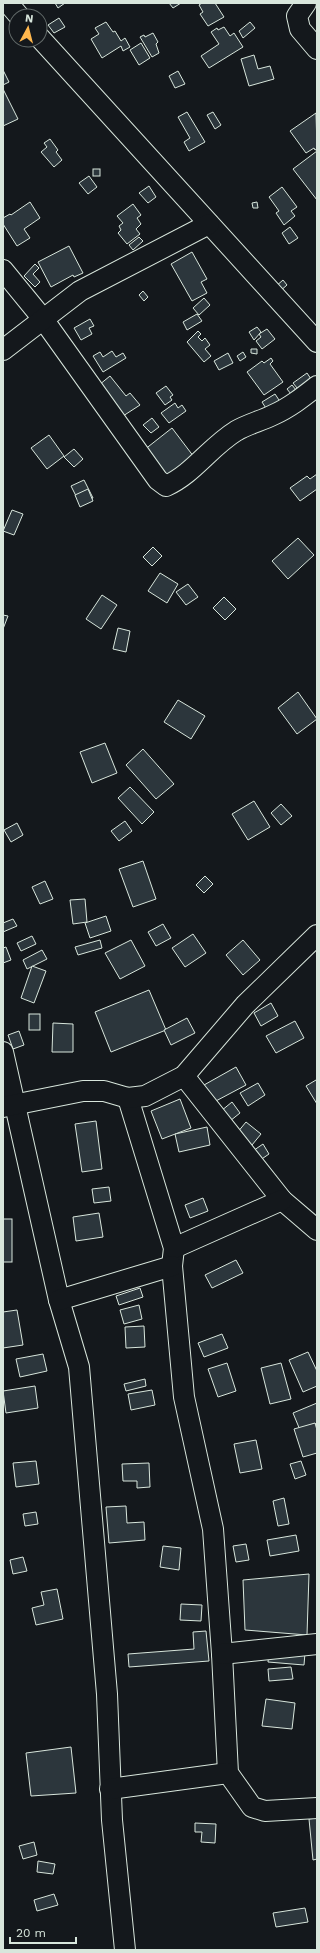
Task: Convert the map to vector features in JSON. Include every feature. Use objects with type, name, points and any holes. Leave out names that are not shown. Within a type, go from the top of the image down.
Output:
[{"type":"street","points":[[306,3],[297,16],[300,29],[317,49]]},
{"type":"street","points":[[48,47],[317,342]]},
{"type":"street","points":[[3,350],[80,291],[209,224]]},
{"type":"street","points":[[3,270],[43,319],[158,480],[166,486],[179,480],[214,446],[237,430],[275,415],[297,402],[317,386]]},
{"type":"street","points":[[8,1106],[83,1091],[104,1091],[128,1098],[144,1096],[184,1076],[245,1005],[317,935]]},
{"type":"street","points":[[3,1052],[8,1106],[59,1300],[79,1367],[107,1694],[112,1820],[125,1950]]},
{"type":"street","points":[[184,1076],[282,1200],[317,1230]]},
{"type":"street","points":[[128,1098],[173,1257],[184,1397],[213,1529],[222,1654],[228,1773],[252,1807],[265,1812],[317,1808]]},
{"type":"street","points":[[59,1300],[173,1257],[282,1200]]},
{"type":"street","points":[[222,1654],[317,1644]]},
{"type":"street","points":[[110,1790],[228,1773]]},
{"type":"building","points":[[55,3],[65,3],[58,8]]},
{"type":"building","points":[[169,3],[181,3],[173,8]]},
{"type":"building","points":[[202,3],[215,3],[224,17],[208,26],[200,14],[203,12],[199,5]]},
{"type":"building","points":[[59,18],[65,27],[54,33],[48,25]]},
{"type":"building","points":[[106,22],[113,32],[115,31],[121,41],[125,38],[130,47],[123,51],[121,46],[102,58],[91,39],[99,34],[95,28]]},
{"type":"building","points":[[250,22],[255,28],[243,38],[239,31]]},
{"type":"building","points":[[224,27],[230,36],[234,33],[243,47],[209,68],[201,56],[219,44],[211,32],[217,28],[218,30]]},
{"type":"building","points":[[153,33],[158,42],[156,44],[159,53],[152,57],[140,37],[144,35],[145,37]]},
{"type":"building","points":[[141,43],[150,58],[139,65],[130,50]]},
{"type":"building","points":[[254,55],[258,69],[270,66],[274,79],[249,86],[241,59]]},
{"type":"building","points":[[3,70],[9,82],[3,85]]},
{"type":"building","points":[[178,71],[185,84],[175,88],[169,76]]},
{"type":"building","points":[[3,89],[18,119],[3,126]]},
{"type":"building","points":[[187,112],[205,142],[189,151],[184,142],[190,138],[178,117]]},
{"type":"building","points":[[213,112],[221,125],[215,129],[207,115]]},
{"type":"building","points":[[316,113],[317,149],[315,150],[314,148],[306,153],[290,131]]},
{"type":"building","points":[[50,139],[58,150],[56,152],[62,160],[54,167],[41,152],[47,147],[44,143]]},
{"type":"building","points":[[317,151],[317,200],[293,169]]},
{"type":"building","points":[[93,169],[100,169],[100,176],[93,176]]},
{"type":"building","points":[[89,176],[97,187],[88,194],[79,183]]},
{"type":"building","points":[[149,186],[156,197],[148,203],[139,193]]},
{"type":"building","points":[[282,187],[297,207],[291,211],[295,216],[284,225],[276,213],[279,211],[269,197]]},
{"type":"building","points":[[30,202],[40,218],[24,229],[30,238],[17,246],[3,224],[3,218],[10,214],[11,215]]},
{"type":"building","points":[[257,202],[258,208],[253,208],[252,203]]},
{"type":"building","points":[[133,204],[141,215],[137,218],[141,224],[136,229],[140,234],[127,244],[118,233],[121,230],[119,226],[123,223],[117,216]]},
{"type":"building","points":[[290,227],[298,238],[289,244],[282,233]]},
{"type":"building","points":[[139,237],[143,241],[133,250],[129,245]]},
{"type":"building","points":[[69,246],[83,273],[74,277],[73,275],[51,287],[38,262]]},
{"type":"building","points":[[192,252],[207,279],[201,282],[207,293],[192,301],[171,264]]},
{"type":"building","points":[[35,264],[39,268],[33,274],[40,282],[35,287],[24,276]]},
{"type":"building","points":[[283,280],[287,285],[279,292],[275,287]]},
{"type":"building","points":[[143,291],[148,297],[144,301],[139,295]]},
{"type":"building","points":[[204,298],[210,305],[199,315],[193,308]]},
{"type":"building","points":[[197,314],[202,321],[187,330],[183,322]]},
{"type":"building","points":[[90,319],[94,326],[89,328],[92,334],[81,340],[74,328]]},
{"type":"building","points":[[257,327],[261,332],[254,340],[249,332]]},
{"type":"building","points":[[267,329],[275,339],[262,349],[256,341],[261,337],[259,334]]},
{"type":"building","points":[[198,331],[201,334],[198,337],[202,341],[205,338],[210,345],[205,349],[211,356],[204,362],[187,342]]},
{"type":"building","points":[[251,349],[257,349],[257,354],[251,353]]},
{"type":"building","points":[[112,351],[116,357],[123,353],[126,358],[103,372],[93,356],[100,352],[103,357]]},
{"type":"building","points":[[243,352],[246,357],[240,361],[237,356]]},
{"type":"building","points":[[228,353],[233,363],[219,370],[214,361]]},
{"type":"building","points":[[271,358],[273,361],[270,364],[283,382],[264,395],[247,372],[262,361],[264,363]]},
{"type":"building","points":[[307,373],[315,385],[302,394],[293,383]]},
{"type":"building","points":[[110,376],[126,396],[130,393],[140,405],[123,416],[99,385]]},
{"type":"building","points":[[292,385],[296,390],[291,394],[287,389]]},
{"type":"building","points":[[166,386],[173,395],[170,397],[172,400],[165,405],[156,393]]},
{"type":"building","points":[[275,394],[279,400],[269,413],[262,402]]},
{"type":"building","points":[[175,403],[178,408],[182,405],[186,411],[169,423],[161,413]]},
{"type":"building","points":[[152,418],[159,427],[151,433],[143,425]]},
{"type":"building","points":[[172,428],[194,457],[166,479],[144,450]]},
{"type":"building","points":[[49,435],[64,456],[47,469],[31,448]]},
{"type":"building","points":[[74,449],[83,459],[74,467],[64,457]]},
{"type":"building","points":[[317,474],[317,489],[300,501],[290,488],[307,476],[310,479]]},
{"type":"building","points":[[84,480],[93,498],[80,504],[71,486]]},
{"type":"building","points":[[88,489],[93,501],[80,507],[75,495]]},
{"type":"building","points":[[12,510],[23,514],[14,535],[3,531]]},
{"type":"building","points":[[298,538],[314,555],[288,579],[272,561]]},
{"type":"building","points":[[153,547],[162,556],[152,566],[143,557]]},
{"type":"building","points":[[160,573],[178,584],[167,603],[148,591]]},
{"type":"building","points":[[188,584],[198,597],[186,605],[176,592]]},
{"type":"building","points":[[102,595],[117,605],[101,629],[86,619]]},
{"type":"building","points":[[224,597],[236,609],[225,620],[213,608]]},
{"type":"building","points":[[3,615],[8,616],[3,629]]},
{"type":"building","points":[[118,628],[130,631],[126,652],[113,649]]},
{"type":"building","points":[[298,692],[317,719],[297,734],[278,708]]},
{"type":"building","points":[[178,700],[205,716],[191,739],[164,722]]},
{"type":"building","points":[[105,743],[117,773],[92,783],[80,752]]},
{"type":"building","points":[[143,749],[174,784],[156,799],[126,765]]},
{"type":"building","points":[[130,787],[154,812],[142,824],[118,798]]},
{"type":"building","points":[[254,801],[270,827],[248,840],[232,814]]},
{"type":"building","points":[[281,804],[292,816],[281,825],[271,813]]},
{"type":"building","points":[[125,821],[132,831],[119,841],[111,831]]},
{"type":"building","points":[[17,823],[23,835],[11,842],[4,830]]},
{"type":"building","points":[[143,861],[156,899],[133,907],[119,869]]},
{"type":"building","points":[[205,876],[213,884],[204,893],[196,885]]},
{"type":"building","points":[[45,881],[53,899],[40,904],[32,887]]},
{"type":"building","points":[[85,899],[87,922],[73,924],[70,900]]},
{"type":"building","points":[[106,916],[111,931],[90,938],[85,923]]},
{"type":"building","points":[[13,919],[17,926],[3,932],[3,923]]},
{"type":"building","points":[[163,924],[171,938],[156,946],[148,932]]},
{"type":"building","points":[[193,934],[206,953],[185,967],[172,948]]},
{"type":"building","points":[[32,936],[36,944],[21,951],[17,943]]},
{"type":"building","points":[[100,940],[102,948],[78,955],[75,947]]},
{"type":"building","points":[[131,940],[145,966],[120,979],[105,953]]},
{"type":"building","points":[[243,940],[260,960],[243,975],[226,955]]},
{"type":"building","points":[[6,947],[11,960],[3,963],[3,948]]},
{"type":"building","points":[[42,950],[47,959],[27,969],[23,960]]},
{"type":"building","points":[[32,966],[46,971],[34,1003],[21,998]]},
{"type":"building","points":[[149,990],[166,1030],[111,1052],[95,1012]]},
{"type":"building","points":[[271,1003],[278,1016],[261,1026],[254,1013]]},
{"type":"building","points":[[29,1014],[40,1014],[40,1030],[29,1030]]},
{"type":"building","points":[[187,1018],[195,1033],[171,1045],[164,1030]]},
{"type":"building","points":[[295,1021],[304,1038],[276,1053],[266,1036]]},
{"type":"building","points":[[53,1023],[73,1024],[73,1052],[52,1052]]},
{"type":"building","points":[[19,1031],[24,1045],[13,1049],[8,1035]]},
{"type":"building","points":[[236,1067],[246,1085],[214,1102],[204,1085]]},
{"type":"building","points":[[316,1080],[317,1082],[317,1104],[306,1086]]},
{"type":"building","points":[[258,1083],[265,1095],[248,1106],[240,1093]]},
{"type":"building","points":[[180,1099],[191,1128],[162,1139],[151,1111]]},
{"type":"building","points":[[232,1102],[240,1113],[230,1121],[221,1111]]},
{"type":"building","points":[[96,1121],[102,1169],[82,1172],[75,1124]]},
{"type":"building","points":[[246,1122],[261,1134],[252,1145],[237,1133]]},
{"type":"building","points":[[207,1127],[210,1145],[179,1152],[175,1134]]},
{"type":"building","points":[[263,1144],[269,1154],[253,1165],[247,1155]]},
{"type":"building","points":[[109,1187],[111,1201],[94,1203],[92,1189]]},
{"type":"building","points":[[203,1198],[208,1211],[190,1218],[185,1205]]},
{"type":"building","points":[[99,1213],[103,1237],[76,1241],[73,1217]]},
{"type":"building","points":[[3,1219],[12,1219],[12,1262],[3,1262]]},
{"type":"building","points":[[236,1260],[243,1273],[212,1288],[205,1275]]},
{"type":"building","points":[[140,1288],[143,1297],[119,1305],[116,1296]]},
{"type":"building","points":[[139,1305],[142,1319],[124,1324],[120,1310]]},
{"type":"building","points":[[17,1310],[23,1345],[3,1348],[3,1312]]},
{"type":"building","points":[[144,1326],[145,1347],[126,1348],[125,1327]]},
{"type":"building","points":[[222,1334],[228,1348],[204,1357],[198,1343]]},
{"type":"building","points":[[308,1352],[317,1371],[317,1386],[303,1392],[289,1360]]},
{"type":"building","points":[[43,1354],[47,1371],[20,1377],[16,1359]]},
{"type":"building","points":[[227,1363],[236,1391],[218,1397],[208,1369]]},
{"type":"building","points":[[281,1363],[291,1399],[270,1404],[261,1368]]},
{"type":"building","points":[[145,1379],[146,1386],[126,1391],[124,1384]]},
{"type":"building","points":[[35,1386],[38,1408],[6,1413],[3,1391]]},
{"type":"building","points":[[152,1390],[155,1405],[131,1410],[128,1394]]},
{"type":"building","points":[[317,1403],[317,1423],[300,1430],[293,1413]]},
{"type":"building","points":[[315,1423],[317,1430],[317,1453],[303,1457],[294,1429]]},
{"type":"building","points":[[256,1440],[262,1469],[240,1473],[234,1444]]},
{"type":"building","points":[[36,1461],[39,1484],[16,1487],[13,1463]]},
{"type":"building","points":[[301,1461],[306,1475],[295,1479],[290,1464]]},
{"type":"building","points":[[149,1463],[150,1487],[137,1488],[137,1481],[123,1481],[122,1464]]},
{"type":"building","points":[[284,1498],[289,1524],[278,1526],[273,1501]]},
{"type":"building","points":[[126,1506],[127,1523],[144,1522],[145,1540],[109,1543],[106,1507]]},
{"type":"building","points":[[36,1512],[38,1524],[25,1526],[23,1514]]},
{"type":"building","points":[[296,1535],[299,1551],[270,1556],[267,1540]]},
{"type":"building","points":[[246,1544],[249,1560],[236,1562],[233,1546]]},
{"type":"building","points":[[163,1546],[181,1548],[179,1570],[160,1567]]},
{"type":"building","points":[[23,1557],[27,1571],[13,1574],[10,1560]]},
{"type":"building","points":[[309,1574],[307,1635],[245,1630],[243,1580]]},
{"type":"building","points":[[57,1589],[63,1619],[36,1625],[32,1608],[44,1605],[41,1592]]},
{"type":"building","points":[[181,1604],[202,1605],[201,1621],[180,1620]]},
{"type":"building","points":[[206,1631],[209,1661],[129,1667],[128,1654],[194,1649],[193,1632]]},
{"type":"building","points":[[269,1650],[305,1653],[304,1665],[268,1662]]},
{"type":"building","points":[[291,1667],[293,1679],[269,1681],[268,1669]]},
{"type":"building","points":[[266,1699],[295,1703],[292,1729],[262,1726]]},
{"type":"building","points":[[71,1747],[76,1793],[31,1796],[26,1753]]},
{"type":"building","points":[[317,1818],[317,1859],[313,1860],[309,1819]]},
{"type":"building","points":[[195,1823],[216,1824],[215,1843],[201,1842],[202,1832],[195,1832]]},
{"type":"building","points":[[34,1842],[37,1855],[23,1859],[19,1846]]},
{"type":"building","points":[[38,1861],[55,1864],[53,1874],[37,1872]]},
{"type":"building","points":[[54,1894],[58,1905],[37,1911],[34,1900]]},
{"type":"building","points":[[305,1908],[308,1922],[276,1927],[273,1913]]}]
